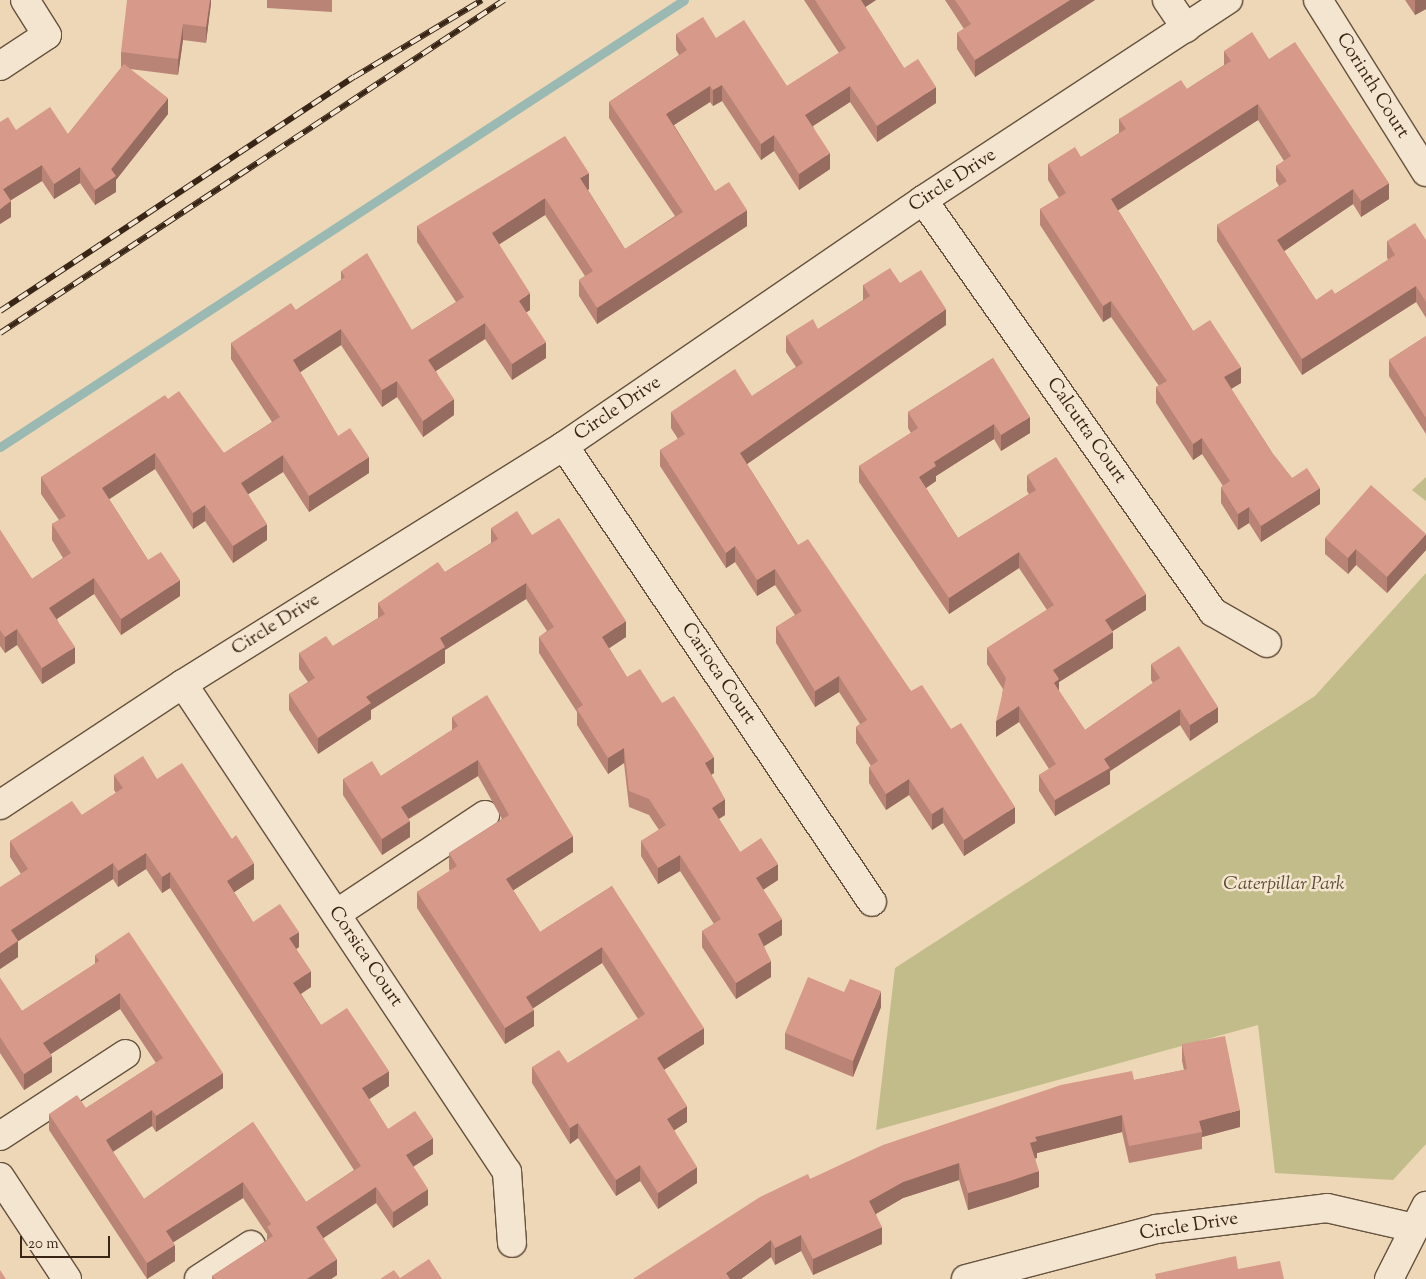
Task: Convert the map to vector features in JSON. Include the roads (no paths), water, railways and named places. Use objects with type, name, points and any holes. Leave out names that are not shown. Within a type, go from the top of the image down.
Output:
[{"type":"street","points":[[0,66],[48,35],[24,0]]},
{"type":"street","points":[[1167,0],[1186,28]]},
{"type":"street","name":"Circle Drive","points":[[0,805],[182,684],[564,446],[924,200],[1228,0]]},
{"type":"street","name":"Corinth Court","points":[[1318,0],[1426,172]]},
{"type":"street","name":"Calcutta Court","points":[[924,200],[1213,612],[1267,642]]},
{"type":"street","name":"Carioca Court","points":[[564,446],[872,902]]},
{"type":"street","name":"Corsica Court","points":[[182,684],[507,1172],[512,1243]]},
{"type":"street","points":[[336,914],[485,815]]},
{"type":"street","points":[[0,1136],[126,1054]]},
{"type":"street","points":[[0,1177],[67,1279]]},
{"type":"street","name":"Circle Drive","points":[[966,1279],[1156,1229],[1327,1208],[1420,1217],[1389,1279]]},
{"type":"street","points":[[199,1279],[250,1245]]},
{"type":"waterway","points":[[0,447],[684,0]]},
{"type":"railway","points":[[0,311],[354,77],[482,0]]},
{"type":"railway","points":[[0,333],[504,0]]},
{"type":"park label","name":"Caterpillar Park","points":[[1284,885]]}]
